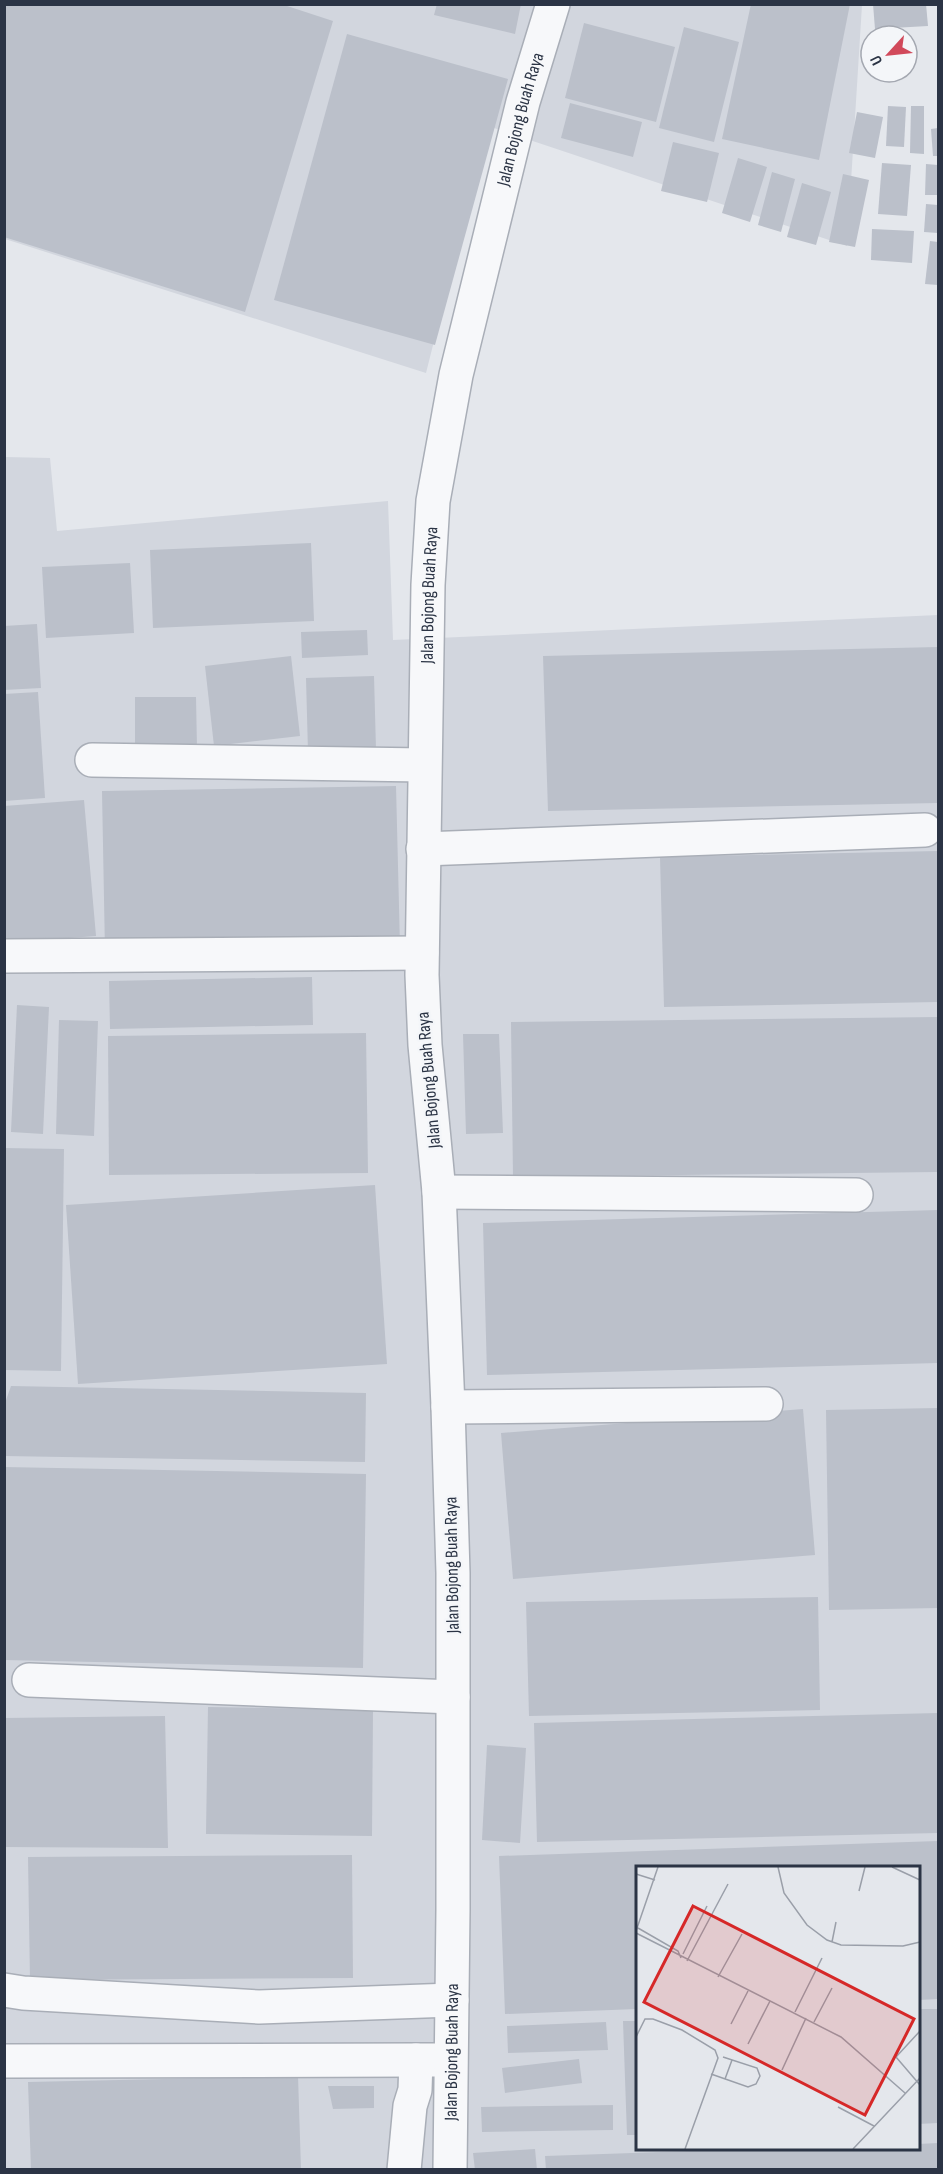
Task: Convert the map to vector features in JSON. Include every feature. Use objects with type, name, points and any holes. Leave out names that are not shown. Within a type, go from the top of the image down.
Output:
[{"type":"street","name":"Jalan Bojong Buah Raya","points":[[450,2169],[453,1573],[439,1192],[426,1046],[422,953],[428,585],[433,501],[456,375],[523,102],[553,4]]},
{"type":"street","points":[[92,760],[424,765]]},
{"type":"street","points":[[423,849],[925,830]]},
{"type":"street","points":[[4,956],[422,953]]},
{"type":"street","points":[[439,1192],[856,1195]]},
{"type":"street","points":[[448,1407],[766,1404]]},
{"type":"street","points":[[29,1680],[453,1697]]},
{"type":"street","points":[[4,1990],[259,2007],[452,2000]]},
{"type":"street","points":[[404,2169],[410,2106],[416,2090],[416,2060]]},
{"type":"street","points":[[4,2061],[451,2060]]},
{"type":"shaded area","points":[[5,5],[862,5],[859,24],[847,246],[488,126],[426,373],[5,239]]},
{"type":"shaded area","points":[[5,457],[50,458],[57,531],[388,501],[393,640],[938,615],[938,2169],[5,2170]]},
{"type":"building","points":[[4,4],[281,4],[333,21],[245,312],[4,237]]},
{"type":"building","points":[[437,4],[521,4],[515,34],[434,15]]},
{"type":"building","points":[[751,4],[850,4],[819,160],[722,139]]},
{"type":"building","points":[[873,4],[926,4],[928,26],[875,24]]},
{"type":"building","points":[[584,23],[675,47],[656,122],[565,98]]},
{"type":"building","points":[[684,27],[739,42],[714,142],[659,128]]},
{"type":"building","points":[[347,34],[508,79],[435,345],[274,300]]},
{"type":"building","points":[[570,103],[642,122],[633,157],[561,138]]},
{"type":"building","points":[[888,106],[906,107],[904,147],[886,146]]},
{"type":"building","points":[[911,106],[924,106],[924,154],[910,153]]},
{"type":"building","points":[[857,112],[883,117],[875,158],[849,153]]},
{"type":"building","points":[[938,128],[938,156],[933,156],[931,129]]},
{"type":"building","points":[[673,142],[719,153],[707,202],[661,191]]},
{"type":"building","points":[[738,158],[767,167],[750,222],[722,213]]},
{"type":"building","points":[[882,163],[911,165],[907,216],[878,214]]},
{"type":"building","points":[[926,164],[938,165],[938,195],[925,195]]},
{"type":"building","points":[[772,172],[795,179],[781,232],[758,225]]},
{"type":"building","points":[[843,174],[869,180],[855,247],[829,242]]},
{"type":"building","points":[[802,183],[831,192],[816,245],[787,237]]},
{"type":"building","points":[[926,204],[938,205],[938,233],[924,232]]},
{"type":"building","points":[[872,229],[914,231],[912,263],[871,260]]},
{"type":"building","points":[[930,241],[938,242],[938,285],[925,284]]},
{"type":"building","points":[[311,543],[314,621],[153,628],[150,550]]},
{"type":"building","points":[[130,563],[134,633],[46,638],[42,567]]},
{"type":"building","points":[[37,624],[41,688],[4,690],[4,626]]},
{"type":"building","points":[[367,630],[368,655],[302,658],[301,632]]},
{"type":"building","points":[[938,647],[938,803],[548,811],[543,656]]},
{"type":"building","points":[[291,656],[300,736],[214,746],[205,666]]},
{"type":"building","points":[[374,676],[376,750],[308,752],[306,678]]},
{"type":"building","points":[[38,692],[45,798],[4,801],[4,694]]},
{"type":"building","points":[[135,697],[196,697],[197,749],[135,750]]},
{"type":"building","points":[[396,786],[400,947],[105,952],[102,791]]},
{"type":"building","points":[[84,800],[96,936],[4,943],[4,806]]},
{"type":"building","points":[[938,851],[938,1002],[664,1007],[660,857]]},
{"type":"building","points":[[312,977],[313,1025],[110,1029],[109,981]]},
{"type":"building","points":[[17,1005],[49,1007],[43,1134],[11,1132]]},
{"type":"building","points":[[938,1017],[938,1172],[513,1177],[511,1022]]},
{"type":"building","points":[[59,1020],[98,1021],[94,1136],[56,1134]]},
{"type":"building","points":[[366,1033],[368,1173],[109,1175],[108,1036]]},
{"type":"building","points":[[463,1034],[499,1034],[503,1133],[466,1134]]},
{"type":"building","points":[[4,1148],[64,1149],[61,1371],[4,1370]]},
{"type":"building","points":[[375,1185],[387,1364],[78,1384],[66,1205]]},
{"type":"building","points":[[938,1210],[938,1363],[487,1375],[483,1223]]},
{"type":"building","points":[[11,1386],[366,1393],[365,1462],[4,1456],[4,1406]]},
{"type":"building","points":[[938,1408],[938,1608],[829,1610],[826,1410]]},
{"type":"building","points":[[803,1409],[815,1555],[513,1579],[501,1433]]},
{"type":"building","points":[[4,1467],[366,1474],[363,1668],[4,1660]]},
{"type":"building","points":[[818,1597],[820,1710],[529,1716],[526,1602]]},
{"type":"building","points":[[208,1707],[373,1710],[372,1836],[206,1834]]},
{"type":"building","points":[[938,1713],[938,1833],[537,1842],[534,1723]]},
{"type":"building","points":[[165,1716],[168,1848],[4,1847],[4,1718]]},
{"type":"building","points":[[487,1745],[526,1748],[520,1843],[482,1840]]},
{"type":"building","points":[[938,1841],[938,1999],[919,2000],[919,1866],[636,1866],[636,2009],[505,2014],[499,1856]]},
{"type":"building","points":[[352,1855],[353,1978],[30,1980],[28,1857]]},
{"type":"building","points":[[919,2009],[938,2009],[938,2123],[919,2124]]},
{"type":"building","points":[[623,2021],[636,2021],[636,2135],[627,2135]]},
{"type":"building","points":[[606,2022],[608,2050],[508,2053],[507,2026]]},
{"type":"building","points":[[579,2059],[582,2083],[505,2093],[502,2068]]},
{"type":"building","points":[[298,2076],[301,2170],[31,2170],[28,2082]]},
{"type":"building","points":[[328,2086],[374,2086],[374,2108],[333,2109]]},
{"type":"building","points":[[613,2105],[613,2130],[482,2132],[481,2107]]},
{"type":"building","points":[[938,2143],[938,2170],[546,2170],[545,2156],[718,2150],[919,2150],[919,2144]]},
{"type":"building","points":[[535,2149],[537,2170],[475,2170],[473,2153]]}]
